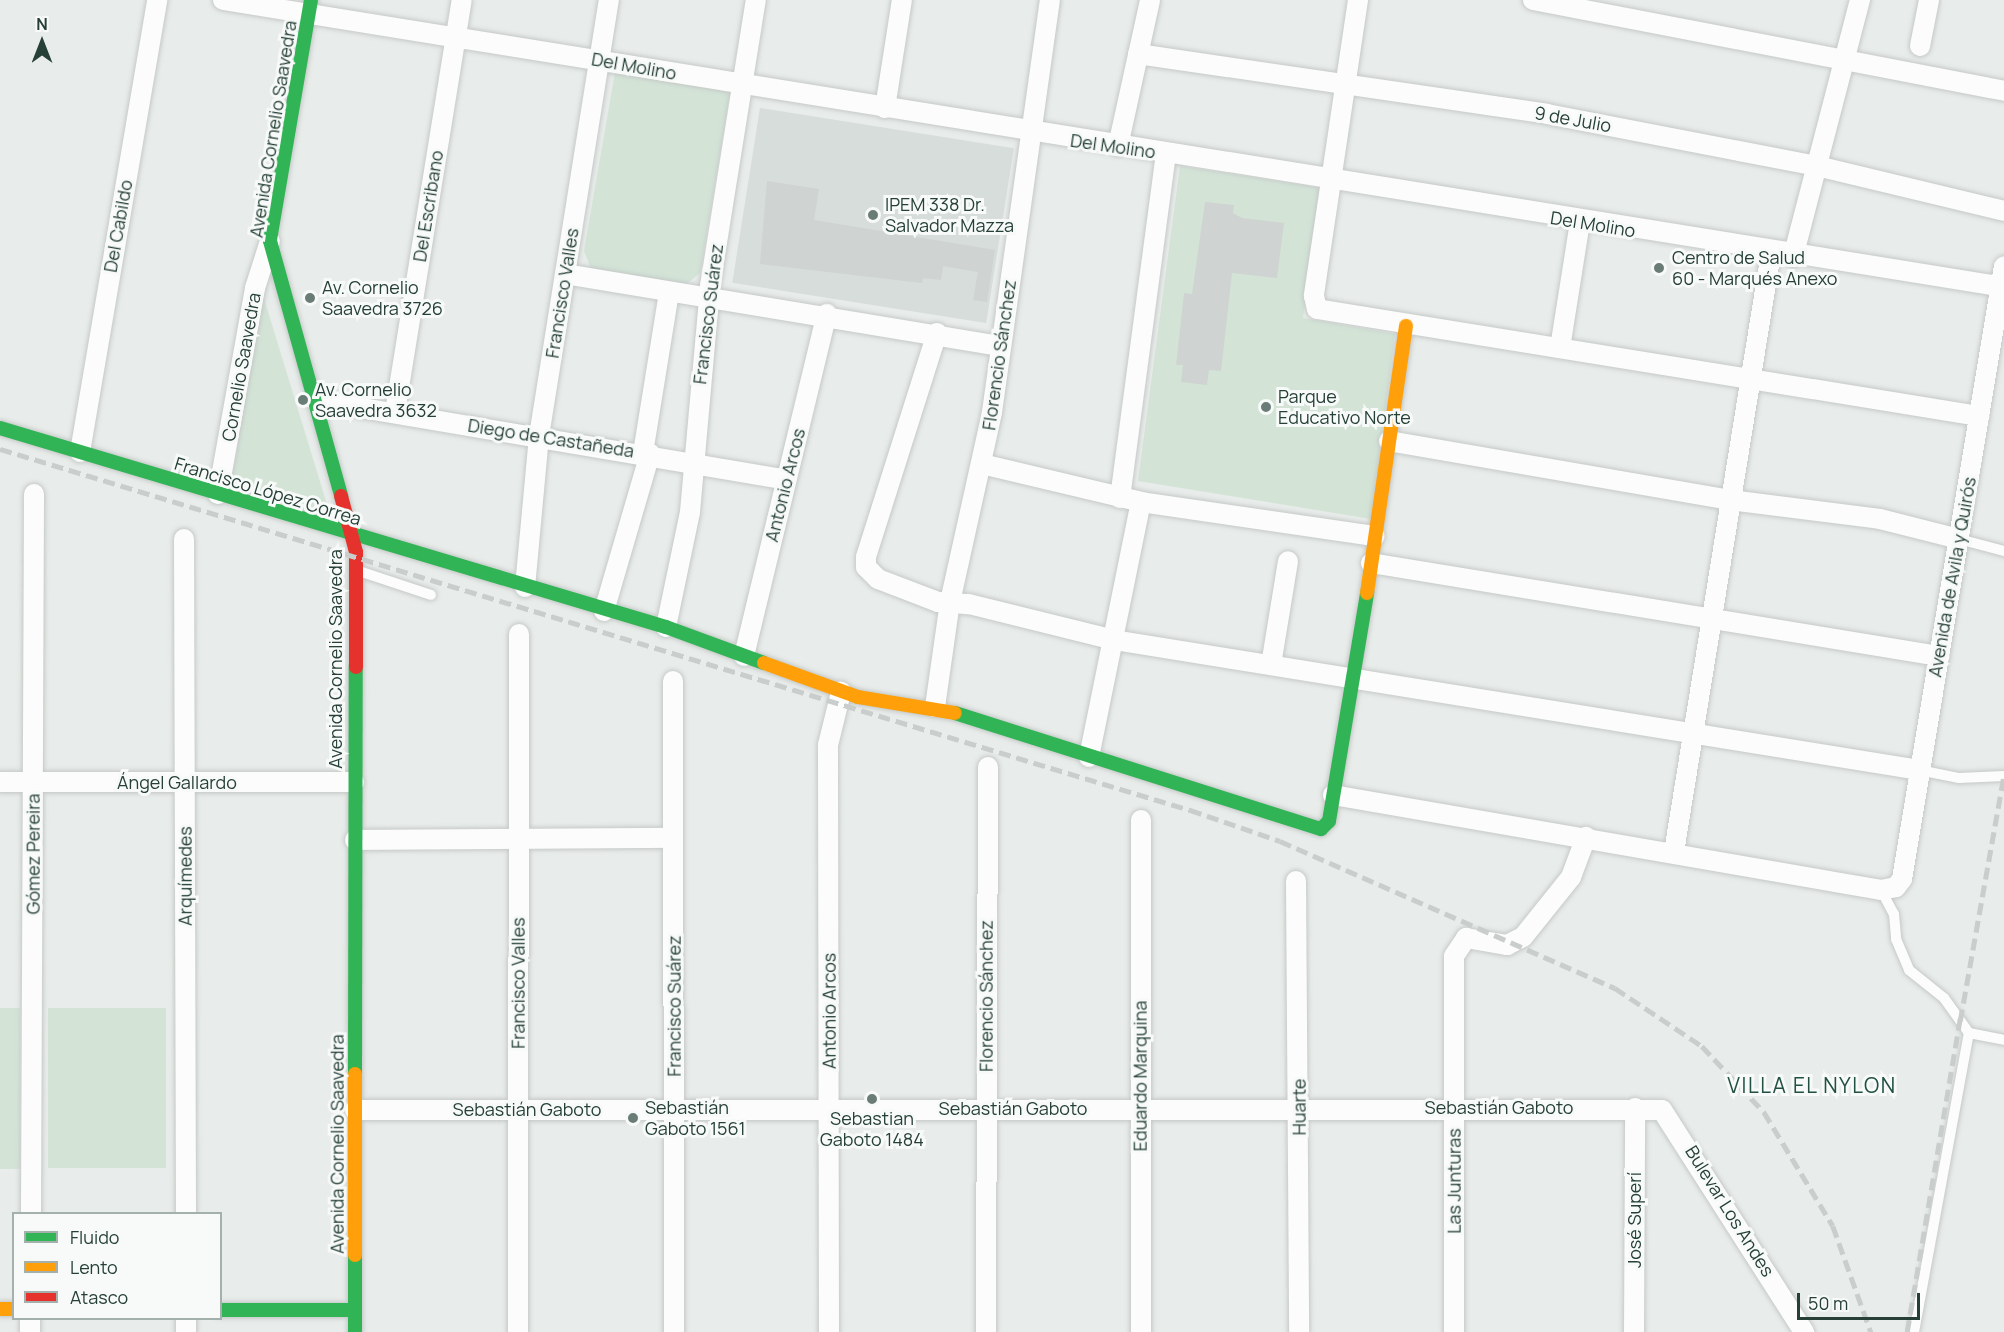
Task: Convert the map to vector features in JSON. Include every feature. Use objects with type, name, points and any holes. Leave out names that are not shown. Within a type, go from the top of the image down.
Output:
[{"type":"street","name":"Del Cabildo","points":[[80,452],[157,0]]},
{"type":"street","name":"Del Molino","points":[[223,0],[310,7],[456,38],[600,60],[1029,134],[1118,146],[1771,254],[2002,287]]},
{"type":"street","name":"Del Escribano","points":[[395,412],[462,0]]},
{"type":"street","name":"Francisco Valles","points":[[525,587],[539,436],[609,0]]},
{"type":"street","name":"Francisco Suárez","points":[[666,627],[696,461],[710,298],[756,0]]},
{"type":"street","points":[[885,108],[902,0]]},
{"type":"street","name":"Florencio Sánchez","points":[[935,707],[950,602],[982,464],[1050,0]]},
{"type":"street","points":[[1118,146],[1150,0]]},
{"type":"street","points":[[1358,0],[1343,83],[1314,296],[1317,309],[1406,326],[1560,348],[1749,382],[1979,416]]},
{"type":"street","points":[[1533,0],[2004,91]]},
{"type":"street","points":[[1793,257],[1860,0]]},
{"type":"street","points":[[1920,46],[1929,0]]},
{"type":"street","name":"Avenida Cornelio Saavedra","points":[[310,7],[270,241],[352,536],[355,570],[355,1332]]},
{"type":"street","name":"9 de Julio","points":[[1138,54],[1547,114],[1817,166],[2004,211]]},
{"type":"street","points":[[1120,498],[1166,154]]},
{"type":"street","points":[[1560,348],[1580,222]]},
{"type":"street","name":"Cornelio Saavedra","points":[[218,494],[255,288],[270,241]]},
{"type":"street","points":[[1674,852],[1690,734],[1771,254]]},
{"type":"street","name":"Avenida de Avila y Quirós","points":[[1888,888],[1902,879],[2004,266]]},
{"type":"street","points":[[565,274],[669,292],[827,314],[1001,346]]},
{"type":"street","points":[[604,611],[646,453],[669,292]]},
{"type":"street","name":"Antonio Arcos","points":[[744,656],[827,314]]},
{"type":"street","points":[[1406,326],[1354,679],[1334,795],[1888,888]]},
{"type":"street","points":[[937,333],[865,561],[879,579],[950,602],[1114,640],[1919,770]]},
{"type":"street","name":"Diego de Castañeda","points":[[315,400],[696,461],[786,480]]},
{"type":"street","name":"Francisco López Correa","points":[[0,428],[352,536],[604,611],[666,627],[841,692],[935,707],[1312,828],[1327,826],[1334,795]]},
{"type":"street","points":[[1389,441],[1730,500],[1880,519],[1959,539]]},
{"type":"street","points":[[982,464],[1141,502],[1375,536]]},
{"type":"street","name":"Gómez Pereira","points":[[31,1212],[34,494]]},
{"type":"street","points":[[1089,757],[1141,502]]},
{"type":"street","name":"Arquímedes","points":[[184,539],[186,1212]]},
{"type":"street","points":[[1271,665],[1288,561]]},
{"type":"street","points":[[1371,563],[1939,656]]},
{"type":"street","name":"Francisco Valles","points":[[518,1332],[519,634]]},
{"type":"street","name":"Francisco Suárez","points":[[672,681],[674,1332]]},
{"type":"street","name":"Antonio Arcos","points":[[829,1332],[828,745],[841,692]]},
{"type":"street","name":"Florencio Sánchez","points":[[986,1332],[988,767]]},
{"type":"street","name":"Ángel Gallardo","points":[[0,782],[354,782]]},
{"type":"street","name":"Eduardo Marquina","points":[[1141,820],[1141,1332]]},
{"type":"street","name":"Las Junturas","points":[[1454,1332],[1454,956],[1458,945],[1477,937],[1507,945],[1523,937],[1571,877],[1586,837]]},
{"type":"street","points":[[355,840],[673,838]]},
{"type":"street","name":"Huarte","points":[[1296,881],[1299,1332]]},
{"type":"street","name":"Sebastián Gaboto","points":[[355,1110],[1635,1107],[1669,1114]]},
{"type":"street","name":"José Superí","points":[[1634,1332],[1635,1107]]},
{"type":"street","name":"Bulevar Los Andes","points":[[1669,1114],[1804,1332]]},
{"type":"street","points":[[1790,1309],[1790,1332]]},
{"type":"street","points":[[222,1310],[355,1310]]},
{"type":"lane","points":[[1959,539],[2004,551]]},
{"type":"lane","points":[[355,570],[431,595]]},
{"type":"lane","points":[[1919,770],[1959,778],[2004,776]]},
{"type":"lane","points":[[1888,888],[1894,914],[1896,939],[1908,970],[1944,998],[1970,1033],[2004,1040]]},
{"type":"lane","points":[[1914,1332],[1970,1033]]},
{"type":"shaded area","name":"IPEM 338 Dr. Salvador Mazza","points":[[760,108],[1014,148],[986,323],[732,283]]},
{"type":"green space","points":[[615,72],[730,92],[700,273],[684,286],[591,269],[584,251]]},
{"type":"green space","name":"Parque Educativo Norte","points":[[1180,166],[1321,188],[1303,318],[1395,334],[1371,519],[1138,481]]},
{"type":"green space","points":[[262,292],[329,511],[322,518],[244,492],[233,475]]},
{"type":"green space","points":[[0,1008],[20,1008],[20,1169],[0,1169]]},
{"type":"green space","points":[[48,1008],[166,1008],[166,1168],[48,1168]]},
{"type":"building","points":[[767,181],[819,189],[814,220],[995,250],[987,302],[973,300],[978,272],[943,266],[941,280],[923,278],[922,283],[760,264]]},
{"type":"building","points":[[1205,202],[1234,205],[1233,213],[1242,218],[1284,223],[1277,278],[1232,273],[1221,371],[1209,370],[1207,385],[1181,382],[1183,365],[1176,365],[1184,293],[1192,294]]},
{"type":"railway","points":[[0,449],[1190,810],[1280,841],[1615,988],[1702,1046],[1764,1112],[1833,1226],[1871,1332]]},
{"type":"railway","points":[[1960,1021],[2004,774]]},
{"type":"railway","points":[[1907,1332],[1961,1013]]},
{"type":"traffic: fast","points":[[311,0],[270,241],[341,496]]},
{"type":"traffic: fast","points":[[0,428],[666,627],[764,663]]},
{"type":"traffic: fast","points":[[955,713],[1321,829],[1329,821],[1367,593]]},
{"type":"traffic: fast","points":[[355,1074],[356,667]]},
{"type":"traffic: fast","points":[[355,1255],[355,1332]]},
{"type":"traffic: fast","points":[[222,1310],[355,1310]]},
{"type":"traffic: slow","points":[[1367,593],[1406,326]]},
{"type":"traffic: slow","points":[[764,663],[858,697],[955,713]]},
{"type":"traffic: slow","points":[[355,1074],[355,1255]]},
{"type":"traffic: slow","points":[[0,1309],[12,1309]]},
{"type":"traffic: jam","points":[[341,496],[356,552],[356,667]]},
{"type":"place","name":"IPEM 338 Dr. Salvador Mazza","points":[[873,215]]},
{"type":"place","name":"Centro de Salud 60 - Marqués Anexo","points":[[1659,268]]},
{"type":"place","name":"Av. Cornelio Saavedra 3726","points":[[310,298]]},
{"type":"place","name":"Av. Cornelio Saavedra 3632","points":[[303,400]]},
{"type":"place","name":"Parque Educativo Norte","points":[[1266,407]]},
{"type":"place","name":"Sebastian Gaboto 1484","points":[[872,1099]]},
{"type":"place","name":"Sebastián Gaboto 1561","points":[[633,1118]]},
{"type":"district","name":"VILLA EL NYLON","points":[[1812,1085]]}]
